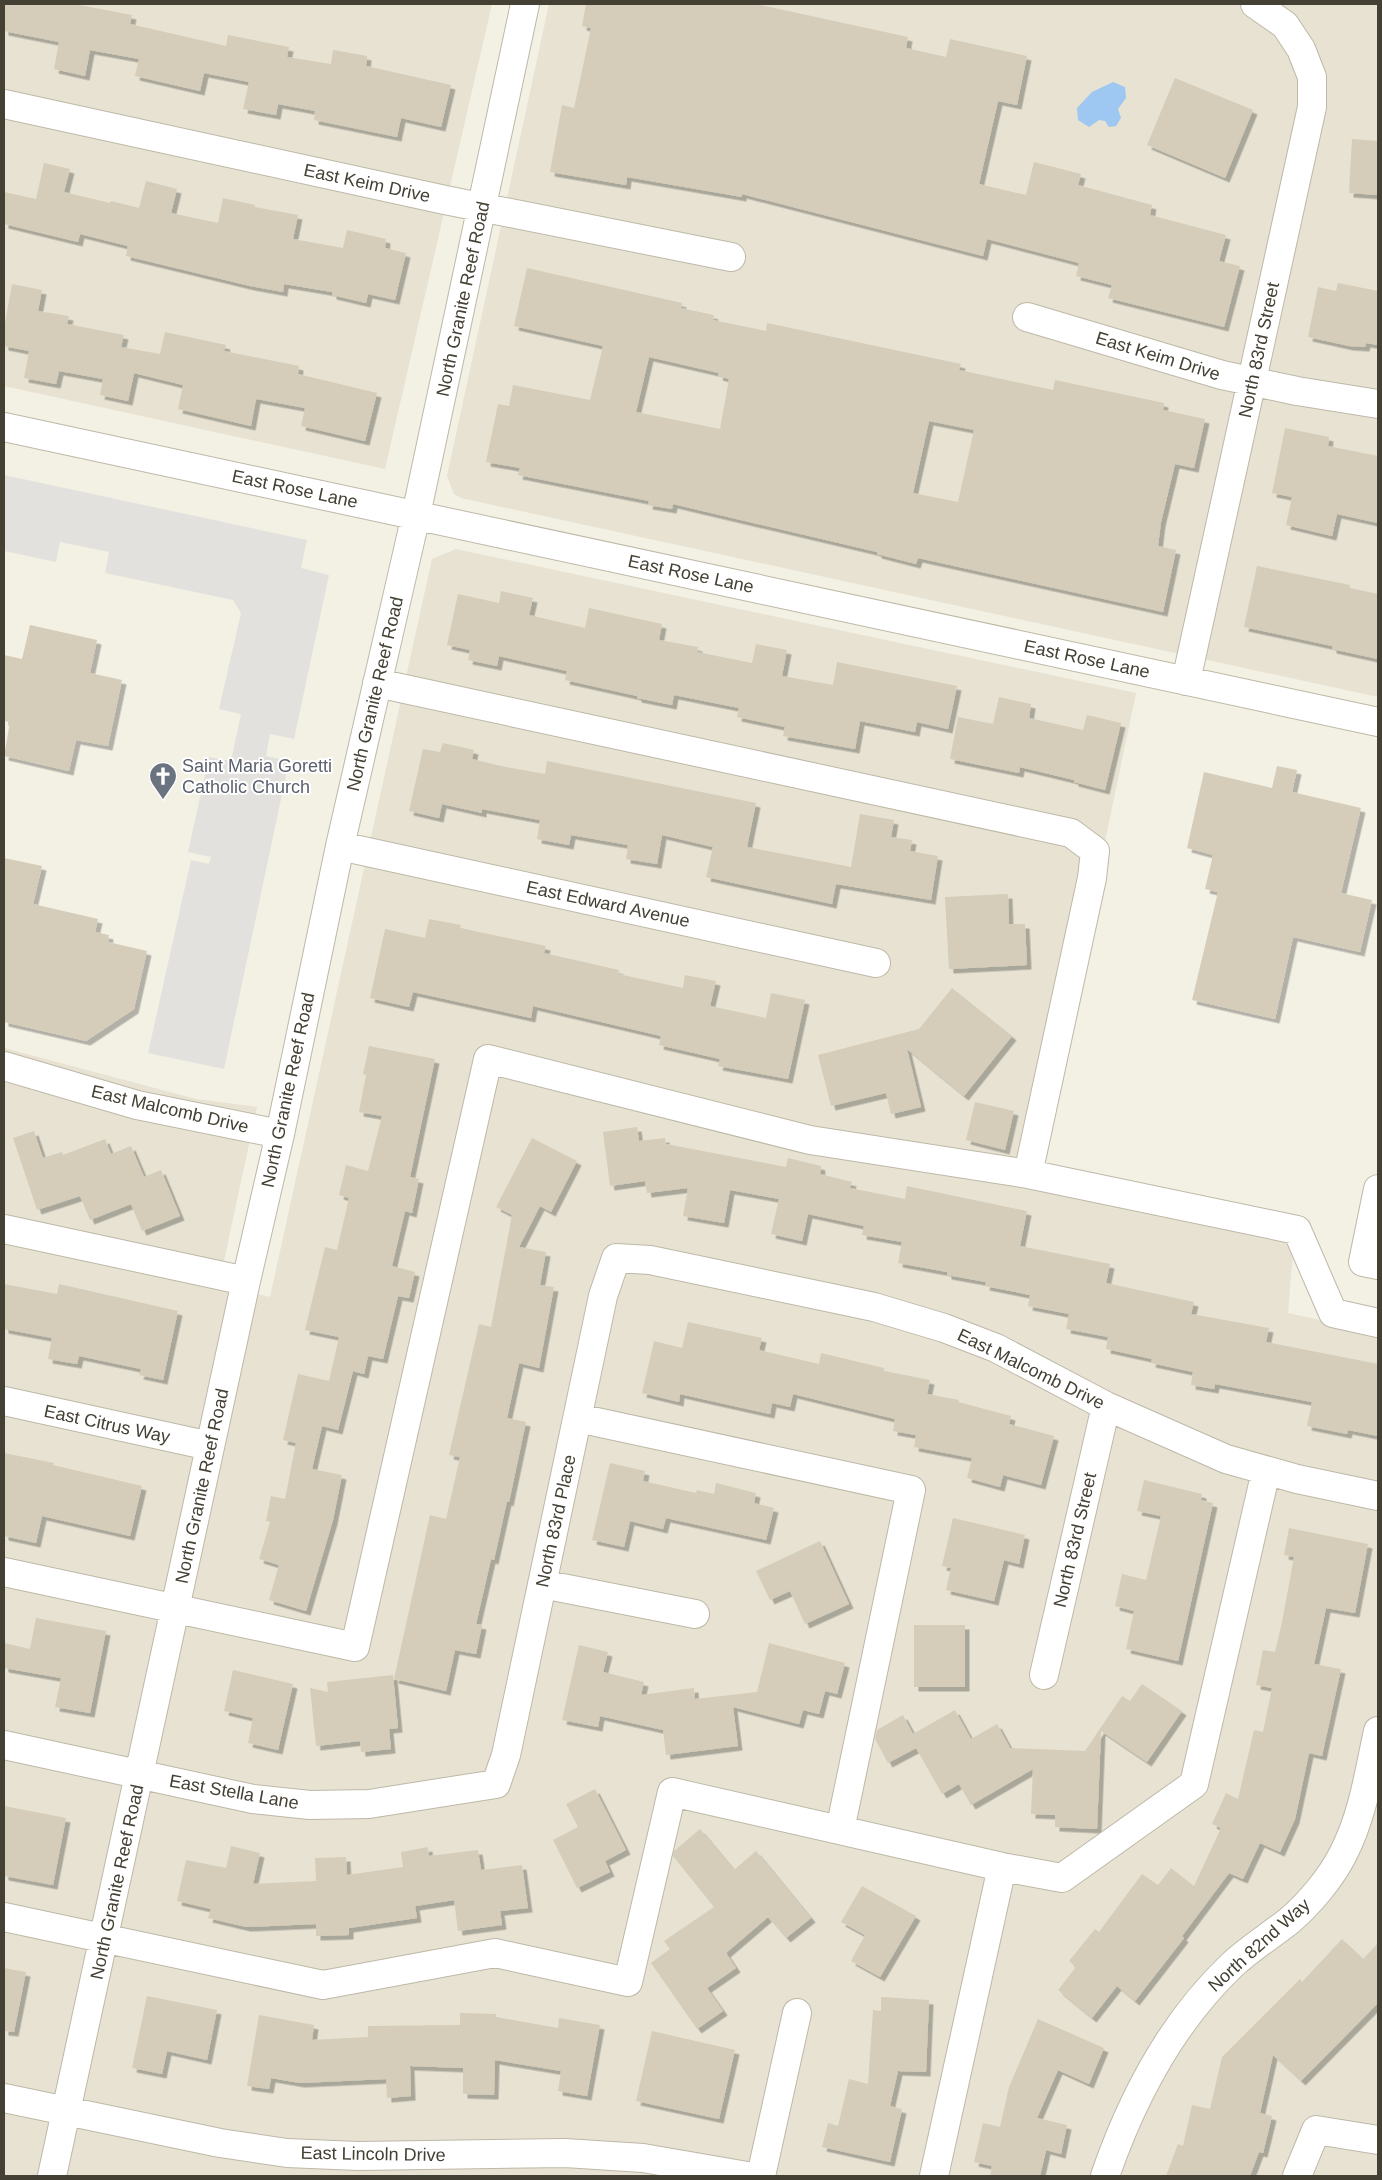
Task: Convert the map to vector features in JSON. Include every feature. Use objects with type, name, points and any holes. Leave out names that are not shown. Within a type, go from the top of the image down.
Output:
[{"type":"street","name":"North Granite Reef Road","points":[[52,2176],[105,1939],[246,1281],[280,1134],[340,846],[416,515],[525,4]]},
{"type":"street","name":"North 83rd Street","points":[[1186,681],[1312,107],[1312,77],[1301,48],[1285,24],[1255,4]]},
{"type":"street","name":"East Keim Drive","points":[[4,104],[482,208],[731,257]]},
{"type":"street","name":"East Keim Drive","points":[[1027,317],[1222,375],[1378,404]]},
{"type":"street","name":"East Rose Lane","points":[[4,427],[1378,722]]},
{"type":"street","points":[[377,683],[1071,833],[1095,851],[1092,878],[1028,1174]]},
{"type":"street","name":"East Edward Avenue","points":[[340,846],[876,963]]},
{"type":"street","points":[[4,1572],[355,1647],[488,1058],[810,1140],[1028,1174],[1297,1230],[1333,1313],[1378,1323]]},
{"type":"street","name":"East Malcomb Drive","points":[[4,1066],[137,1105],[280,1134]]},
{"type":"street","points":[[1378,1190],[1363,1262],[1378,1265]]},
{"type":"street","points":[[4,1229],[246,1281]]},
{"type":"street","name":"East Malcomb Drive","points":[[616,1258],[650,1260],[874,1307],[944,1328],[996,1348],[1106,1406],[1226,1459],[1266,1471],[1378,1496]]},
{"type":"street","name":"North 83rd Place","points":[[496,1784],[506,1755],[603,1296],[616,1258]]},
{"type":"street","name":"East Citrus Way","points":[[4,1401],[210,1446]]},
{"type":"street","name":"North 83rd Street","points":[[1044,1675],[1106,1406]]},
{"type":"street","points":[[578,1418],[911,1490],[840,1830]]},
{"type":"street","points":[[4,1918],[322,1985],[495,1953],[628,1982],[672,1792],[1002,1867],[1062,1878],[1194,1784],[1266,1471]]},
{"type":"street","points":[[542,1584],[695,1614]]},
{"type":"street","name":"North 82nd Way","points":[[1105,2176],[1135,2100],[1161,2052],[1197,2003],[1232,1964],[1290,1920],[1320,1888],[1343,1855],[1358,1820],[1378,1731]]},
{"type":"street","name":"East Stella Lane","points":[[4,1745],[253,1799],[310,1805],[369,1804],[496,1784]]},
{"type":"street","points":[[934,2176],[1002,1867]]},
{"type":"street","points":[[761,2176],[797,2013]]},
{"type":"street","name":"East Lincoln Drive","points":[[4,2098],[220,2144],[288,2154],[358,2156],[564,2153],[643,2158],[747,2176]]},
{"type":"street","points":[[1296,2176],[1316,2130],[1378,2140]]},
{"type":"shaded area","points":[[4,4],[492,4],[385,469],[4,386]]},
{"type":"shaded area","points":[[549,4],[1378,4],[1378,697],[461,498],[454,494],[447,476]]},
{"type":"shaded area","points":[[4,475],[307,540],[301,568],[329,575],[294,739],[270,734],[266,756],[289,761],[224,1069],[148,1053],[191,860],[209,864],[211,857],[188,852],[209,757],[231,761],[241,714],[219,709],[241,613],[233,600],[105,573],[109,552],[60,542],[56,562],[4,551]]},
{"type":"shaded area","points":[[456,549],[1136,693],[1034,1181],[1294,1240],[1288,1313],[1378,1333],[1378,2176],[4,2176],[4,1048],[196,1099],[257,1107],[219,1284],[270,1297],[432,559]]},
{"type":"water","points":[[1113,82],[1125,87],[1126,98],[1118,109],[1121,118],[1116,126],[1109,127],[1105,121],[1099,120],[1089,127],[1078,120],[1077,108],[1092,92]]},
{"type":"building","points":[[4,4],[74,4],[132,15],[130,24],[226,46],[228,35],[289,47],[287,57],[331,64],[333,50],[367,56],[366,66],[451,85],[441,127],[401,118],[397,137],[314,120],[315,111],[278,104],[276,115],[243,109],[249,82],[204,73],[200,91],[135,76],[139,59],[90,50],[85,76],[54,69],[59,42],[4,31]]},
{"type":"building","points":[[586,4],[756,4],[908,37],[906,48],[946,57],[950,39],[1027,56],[1017,105],[998,101],[979,184],[1026,195],[1034,162],[1081,174],[1078,185],[1152,205],[1150,215],[1226,235],[1219,261],[1240,266],[1224,327],[1108,298],[1112,285],[1076,276],[1079,263],[987,239],[983,256],[742,194],[742,197],[627,177],[626,185],[550,172],[562,105],[574,108],[579,85],[591,28],[582,26]]},
{"type":"building","points":[[1175,78],[1253,110],[1225,178],[1147,145]]},
{"type":"building","points":[[1352,139],[1378,141],[1378,195],[1349,193]]},
{"type":"building","points":[[44,163],[70,169],[64,192],[110,203],[111,201],[139,208],[146,181],[177,189],[171,213],[218,223],[223,198],[255,205],[255,207],[298,215],[293,239],[343,248],[347,230],[386,239],[385,248],[406,253],[395,300],[368,294],[366,303],[332,295],[332,292],[284,284],[283,292],[250,286],[126,256],[128,246],[80,234],[78,242],[4,224],[4,192],[36,199]]},
{"type":"building","points":[[527,268],[682,303],[681,308],[714,315],[713,320],[766,331],[767,323],[961,364],[959,370],[1053,390],[1055,380],[1164,403],[1163,410],[1205,419],[1194,468],[1175,464],[1161,522],[1158,546],[1176,550],[1163,612],[918,558],[916,564],[877,554],[877,552],[673,504],[672,509],[648,505],[649,501],[518,475],[520,468],[486,462],[498,404],[509,406],[513,385],[590,400],[603,346],[514,326]],"holes":[[[649,357],[719,373],[718,376],[729,379],[720,429],[636,412]],[[929,421],[974,430],[958,502],[913,493]]]},
{"type":"building","points":[[1338,283],[1378,291],[1378,345],[1366,343],[1365,347],[1349,346],[1308,337],[1318,287],[1336,291]]},
{"type":"building","points":[[12,284],[42,290],[38,311],[69,316],[67,324],[124,335],[121,347],[160,354],[165,332],[226,345],[224,351],[299,366],[298,374],[377,393],[365,441],[301,426],[305,408],[256,399],[251,426],[178,409],[183,385],[134,373],[128,401],[100,395],[103,379],[59,371],[56,384],[24,378],[29,351],[4,346],[4,329]]},
{"type":"building","points":[[1285,428],[1329,437],[1328,446],[1378,456],[1378,523],[1337,514],[1332,536],[1286,525],[1292,497],[1272,493]]},
{"type":"building","points":[[1257,566],[1350,585],[1350,588],[1378,594],[1378,659],[1332,649],[1332,646],[1244,627]]},
{"type":"building","points":[[501,591],[533,598],[529,615],[585,628],[589,608],[662,624],[659,640],[698,647],[697,652],[752,663],[756,644],[787,650],[782,676],[833,685],[837,662],[957,686],[948,729],[917,722],[915,732],[860,721],[855,749],[783,736],[785,727],[737,717],[739,708],[674,695],[672,705],[637,698],[637,696],[565,680],[567,671],[499,656],[497,666],[468,660],[470,650],[447,645],[458,594],[499,603]]},
{"type":"building","points":[[30,625],[97,640],[90,673],[122,680],[108,746],[76,740],[69,771],[4,756],[10,722],[4,721],[4,655],[22,659]]},
{"type":"building","points":[[999,697],[1031,704],[1029,718],[1083,730],[1087,715],[1121,723],[1105,790],[1074,782],[1074,780],[1020,767],[1019,773],[950,759],[958,717],[993,724]]},
{"type":"building","points":[[443,743],[474,750],[472,759],[501,766],[545,774],[547,761],[756,803],[747,847],[851,867],[860,814],[894,820],[891,837],[912,840],[910,851],[938,856],[931,900],[836,884],[832,904],[706,877],[713,847],[662,835],[657,864],[626,859],[628,845],[571,835],[569,845],[537,839],[540,820],[482,809],[482,813],[442,804],[439,818],[409,811],[423,749],[440,752]]},
{"type":"building","points":[[1277,766],[1297,770],[1292,792],[1361,808],[1341,893],[1372,900],[1360,952],[1293,937],[1275,1019],[1192,1000],[1218,892],[1205,889],[1213,855],[1187,848],[1204,772],[1272,788]]},
{"type":"building","points":[[4,858],[42,866],[33,904],[98,919],[95,932],[109,935],[108,942],[147,951],[134,1009],[86,1041],[4,1022]]},
{"type":"building","points":[[1008,894],[1009,924],[1025,924],[1027,965],[949,969],[945,897]]},
{"type":"building","points":[[429,919],[461,925],[460,928],[546,946],[544,953],[619,970],[618,974],[683,988],[685,975],[716,981],[710,1006],[766,1018],[771,993],[805,1000],[788,1079],[718,1066],[720,1059],[659,1045],[661,1036],[533,1006],[531,1018],[413,992],[409,1007],[370,998],[385,929],[425,938]]},
{"type":"building","points":[[952,988],[1012,1036],[964,1096],[907,1049],[921,1107],[891,1114],[886,1093],[831,1106],[818,1055],[919,1029]]},
{"type":"building","points":[[369,1046],[435,1059],[410,1177],[419,1179],[412,1213],[405,1211],[392,1266],[415,1272],[409,1298],[398,1296],[383,1359],[368,1356],[364,1374],[353,1371],[338,1430],[322,1426],[312,1469],[342,1475],[333,1520],[306,1611],[269,1600],[279,1565],[259,1559],[270,1522],[266,1521],[271,1496],[285,1499],[296,1443],[283,1440],[298,1374],[329,1381],[339,1337],[305,1330],[325,1247],[337,1250],[349,1198],[339,1195],[346,1165],[368,1171],[382,1116],[359,1112],[366,1075],[363,1074]]},
{"type":"building","points":[[975,1102],[1014,1111],[1005,1150],[966,1140]]},
{"type":"building","points":[[637,1127],[639,1141],[665,1138],[666,1144],[786,1167],[788,1158],[821,1166],[820,1174],[852,1182],[850,1188],[905,1199],[907,1186],[1027,1211],[1020,1246],[1110,1264],[1106,1283],[1194,1302],[1191,1314],[1269,1328],[1266,1342],[1378,1364],[1378,1436],[1348,1430],[1347,1434],[1307,1426],[1312,1402],[1215,1384],[1214,1389],[1191,1385],[1193,1372],[1151,1363],[1152,1359],[1106,1349],[1108,1337],[1066,1329],[1069,1314],[1028,1306],[1030,1295],[985,1286],[986,1282],[947,1275],[947,1272],[898,1263],[902,1242],[862,1235],[864,1226],[808,1214],[802,1241],[771,1234],[779,1199],[730,1190],[724,1223],[683,1216],[688,1188],[647,1193],[645,1181],[610,1186],[603,1132]]},
{"type":"building","points":[[34,1131],[43,1158],[62,1152],[63,1155],[105,1139],[111,1154],[131,1146],[144,1177],[161,1170],[180,1216],[142,1231],[131,1204],[90,1220],[80,1196],[37,1210],[13,1138]]},
{"type":"building","points":[[532,1138],[577,1161],[551,1212],[540,1206],[519,1247],[546,1252],[540,1285],[554,1287],[539,1368],[519,1363],[507,1418],[526,1422],[509,1502],[507,1501],[494,1560],[491,1559],[476,1624],[482,1625],[476,1654],[455,1650],[446,1691],[394,1679],[430,1515],[446,1519],[460,1457],[449,1455],[479,1324],[491,1327],[512,1215],[496,1207]]},
{"type":"building","points":[[4,1284],[57,1294],[59,1284],[178,1311],[163,1380],[139,1375],[141,1369],[79,1356],[77,1364],[48,1359],[52,1338],[4,1329]]},
{"type":"building","points":[[688,1322],[762,1338],[759,1350],[819,1364],[821,1353],[884,1368],[884,1371],[930,1380],[927,1394],[959,1400],[958,1402],[1011,1416],[1009,1424],[1054,1436],[1041,1485],[1003,1475],[1000,1487],[967,1478],[972,1458],[914,1447],[916,1435],[893,1431],[895,1419],[793,1394],[790,1407],[772,1403],[770,1414],[680,1394],[679,1402],[642,1393],[654,1341],[682,1348]]},
{"type":"building","points":[[4,1453],[54,1463],[53,1465],[142,1486],[130,1536],[42,1516],[36,1543],[4,1536]]},
{"type":"building","points":[[610,1463],[645,1471],[643,1481],[696,1493],[697,1490],[714,1494],[716,1483],[756,1493],[754,1503],[774,1508],[766,1540],[666,1518],[663,1529],[630,1521],[624,1547],[592,1540]]},
{"type":"building","points":[[1144,1480],[1202,1494],[1201,1500],[1213,1503],[1178,1661],[1126,1649],[1134,1611],[1115,1606],[1122,1574],[1146,1580],[1161,1516],[1137,1511]]},
{"type":"building","points":[[953,1518],[1025,1535],[1019,1564],[1004,1560],[994,1601],[946,1590],[951,1568],[942,1566]]},
{"type":"building","points":[[1289,1528],[1368,1544],[1355,1613],[1326,1608],[1314,1664],[1341,1669],[1322,1756],[1309,1753],[1295,1819],[1280,1852],[1260,1843],[1243,1879],[1229,1873],[1182,1936],[1184,1938],[1135,2001],[1117,1986],[1092,2018],[1058,1990],[1076,1967],[1069,1961],[1095,1929],[1099,1932],[1142,1874],[1158,1885],[1171,1868],[1194,1886],[1221,1828],[1212,1824],[1226,1793],[1238,1799],[1254,1730],[1263,1732],[1272,1688],[1256,1685],[1263,1650],[1275,1652],[1282,1622],[1294,1557],[1284,1555]]},
{"type":"building","points":[[820,1541],[849,1604],[805,1624],[790,1591],[770,1600],[756,1571]]},
{"type":"building","points":[[36,1618],[106,1631],[90,1713],[55,1707],[61,1678],[4,1668],[4,1643],[30,1649]]},
{"type":"building","points":[[914,1625],[965,1625],[965,1687],[914,1687]]},
{"type":"building","points":[[769,1643],[845,1663],[837,1694],[825,1691],[819,1714],[803,1710],[799,1724],[733,1707],[738,1746],[666,1755],[663,1730],[600,1716],[598,1727],[562,1720],[579,1645],[608,1652],[603,1672],[644,1682],[641,1695],[694,1688],[695,1699],[757,1692]]},
{"type":"building","points":[[233,1670],[293,1684],[278,1750],[248,1743],[253,1718],[224,1711]]},
{"type":"building","points":[[393,1675],[398,1728],[389,1729],[391,1749],[361,1752],[360,1741],[316,1746],[310,1688],[328,1692],[327,1682]]},
{"type":"building","points":[[1142,1684],[1182,1711],[1147,1762],[1101,1731],[1097,1829],[1055,1827],[1055,1815],[1031,1814],[1033,1769],[971,1805],[959,1784],[942,1794],[916,1748],[888,1763],[875,1739],[877,1730],[903,1715],[913,1734],[955,1710],[971,1739],[997,1724],[1010,1748],[1085,1751],[1122,1696],[1130,1701]]},
{"type":"building","points":[[595,1789],[626,1850],[605,1861],[610,1872],[577,1888],[553,1840],[578,1827],[566,1804]]},
{"type":"building","points":[[4,1806],[66,1818],[53,1885],[4,1876]]},
{"type":"building","points":[[700,1829],[734,1870],[756,1851],[811,1918],[786,1938],[768,1917],[726,1953],[736,1968],[707,1988],[723,2011],[697,2029],[651,1963],[670,1949],[664,1941],[714,1907],[673,1856],[674,1851]]},
{"type":"building","points":[[231,1846],[260,1853],[253,1884],[316,1881],[315,1858],[346,1857],[347,1875],[403,1867],[401,1852],[428,1847],[429,1856],[478,1850],[481,1870],[522,1865],[528,1908],[500,1911],[502,1925],[458,1931],[454,1900],[415,1906],[417,1918],[349,1928],[349,1935],[316,1936],[316,1924],[246,1927],[208,1918],[211,1909],[177,1901],[186,1860],[226,1868]]},
{"type":"building","points":[[862,1886],[916,1916],[880,1977],[851,1961],[865,1935],[841,1922]]},
{"type":"building","points":[[1342,1939],[1363,1959],[1378,1943],[1378,2003],[1301,2081],[1273,2055],[1260,2113],[1272,2116],[1263,2153],[1259,2152],[1250,2176],[1166,2176],[1178,2144],[1183,2146],[1192,2105],[1210,2109],[1222,2057],[1300,1979],[1302,1982]]},
{"type":"building","points":[[4,1968],[26,1972],[14,2032],[4,2031]]},
{"type":"building","points":[[147,1996],[217,2010],[207,2060],[167,2051],[162,2074],[132,2068]]},
{"type":"building","points":[[881,1997],[929,2000],[926,2072],[898,2071],[890,2106],[902,2109],[890,2162],[822,2147],[828,2123],[838,2126],[849,2079],[868,2084],[873,2010],[881,2011]]},
{"type":"building","points":[[460,2013],[496,2014],[496,2017],[558,2028],[559,2018],[600,2025],[587,2096],[558,2091],[561,2071],[495,2060],[494,2095],[463,2094],[463,2068],[410,2066],[411,2096],[387,2098],[386,2079],[300,2083],[271,2078],[269,2089],[247,2086],[259,2015],[314,2025],[312,2040],[368,2037],[368,2026],[460,2025]]},
{"type":"building","points":[[1038,2019],[1104,2048],[1089,2084],[1058,2070],[1037,2118],[1067,2125],[1061,2154],[1046,2150],[1040,2176],[990,2176],[992,2166],[974,2162],[983,2123],[1000,2127],[1009,2087]]},
{"type":"building","points":[[652,2031],[735,2050],[719,2119],[636,2101]]},
{"type":"place","name":"Saint Maria Goretti Catholic Church","points":[[163,800]]}]
